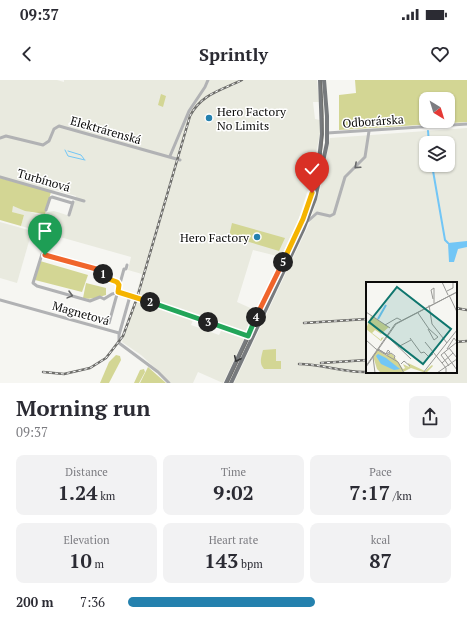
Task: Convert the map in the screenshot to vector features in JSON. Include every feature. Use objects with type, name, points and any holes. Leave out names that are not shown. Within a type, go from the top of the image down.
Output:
[{"type":"main road","points":[[231,383],[307,222],[322,174],[325,133],[321,80]]},
{"type":"main road","points":[[226,383],[308,207],[325,133]]},
{"type":"street","points":[[170,156],[189,111],[208,80]]},
{"type":"street","name":"Odborárska","points":[[325,133],[467,124]]},
{"type":"street","name":"Elektrárenská","points":[[0,138],[6,136],[43,145],[49,141],[54,129],[59,126],[180,160]]},
{"type":"street","points":[[307,222],[314,214],[319,213],[333,215],[345,177],[365,156],[369,130]]},
{"type":"street","name":"Turbínová","points":[[0,177],[84,201]]},
{"type":"street","points":[[46,210],[50,198],[52,197],[72,203]]},
{"type":"street","points":[[69,215],[74,198]]},
{"type":"street","points":[[119,285],[117,282],[106,278],[100,270],[41,255],[34,283],[37,286],[90,300],[100,297],[104,298],[117,293],[130,296],[248,336]]},
{"type":"street","points":[[109,323],[119,285],[124,269],[127,265]]},
{"type":"street","name":"Magnetová","points":[[0,300],[119,333],[130,296]]},
{"type":"street","points":[[119,333],[118,341],[120,346],[158,372],[169,383]]},
{"type":"shaded area","points":[[0,80],[57,80],[64,82],[64,80],[317,80],[319,102],[313,102],[315,119],[320,120],[320,134],[309,186],[298,221],[281,257],[253,250],[237,302],[257,311],[247,331],[246,332],[195,315],[191,325],[219,335],[222,329],[245,337],[223,383],[198,372],[193,383],[171,383],[141,355],[122,342],[142,274],[128,270],[131,257],[21,226],[24,215],[11,212],[13,206],[36,214],[54,211],[70,216],[76,196],[56,190],[51,192],[0,178]]},
{"type":"shaded area","points":[[467,128],[467,383],[234,383],[310,222],[321,187],[330,138]]},
{"type":"shaded area","points":[[0,222],[32,231],[17,283],[0,278]]},
{"type":"green space","points":[[355,80],[467,80],[467,122],[455,123],[455,92],[419,92],[419,125],[339,130],[339,95],[356,93]]},
{"type":"green space","points":[[161,94],[166,96],[163,107],[158,105]]},
{"type":"green space","points":[[0,178],[51,192],[45,214],[25,211],[13,206],[12,212],[24,215],[21,226],[0,220]]},
{"type":"green space","name":"Hero Factory","points":[[232,223],[285,238],[279,251],[229,236]]},
{"type":"green space","points":[[40,261],[88,275],[82,292],[35,280]]},
{"type":"green space","points":[[86,283],[106,288],[106,295],[86,299],[83,298]]},
{"type":"green space","points":[[276,349],[276,361],[281,361],[281,369],[264,369],[261,362],[263,350]]},
{"type":"green space","points":[[116,355],[120,356],[121,360],[109,383],[100,383],[109,362]]},
{"type":"green space","points":[[148,367],[166,383],[140,383]]},
{"type":"green space","points":[[144,369],[145,372],[139,383],[134,383],[140,370]]},
{"type":"water","points":[[467,241],[467,247],[458,249],[454,262],[449,262],[448,243]]},
{"type":"waterway","points":[[428,131],[428,136]]},
{"type":"waterway","points":[[65,150],[68,156],[85,160]]},
{"type":"waterway","points":[[68,151],[81,155],[84,159]]},
{"type":"waterway","points":[[433,172],[445,240],[448,243]]},
{"type":"tram line","points":[[228,383],[310,205],[319,170],[323,135],[321,80]]},
{"type":"railway","points":[[43,372],[64,374],[90,368],[106,358],[123,336],[137,298],[190,116],[200,102],[220,90],[242,80]]},
{"type":"railway","points":[[457,308],[467,310]]},
{"type":"railway","points":[[304,323],[366,319]]},
{"type":"railway","points":[[457,342],[467,341]]},
{"type":"railway","points":[[321,363],[366,360]]},
{"type":"railway","points":[[299,364],[366,372]]},
{"type":"place","name":"Hero Factory No Limits","points":[[209,118]]},
{"type":"place","name":"Hero Factory","points":[[257,237]]},
{"type":"route","points":[[45,255],[100,270],[106,278],[117,282],[119,285],[118,292],[248,336],[301,223],[312,193]]}]
